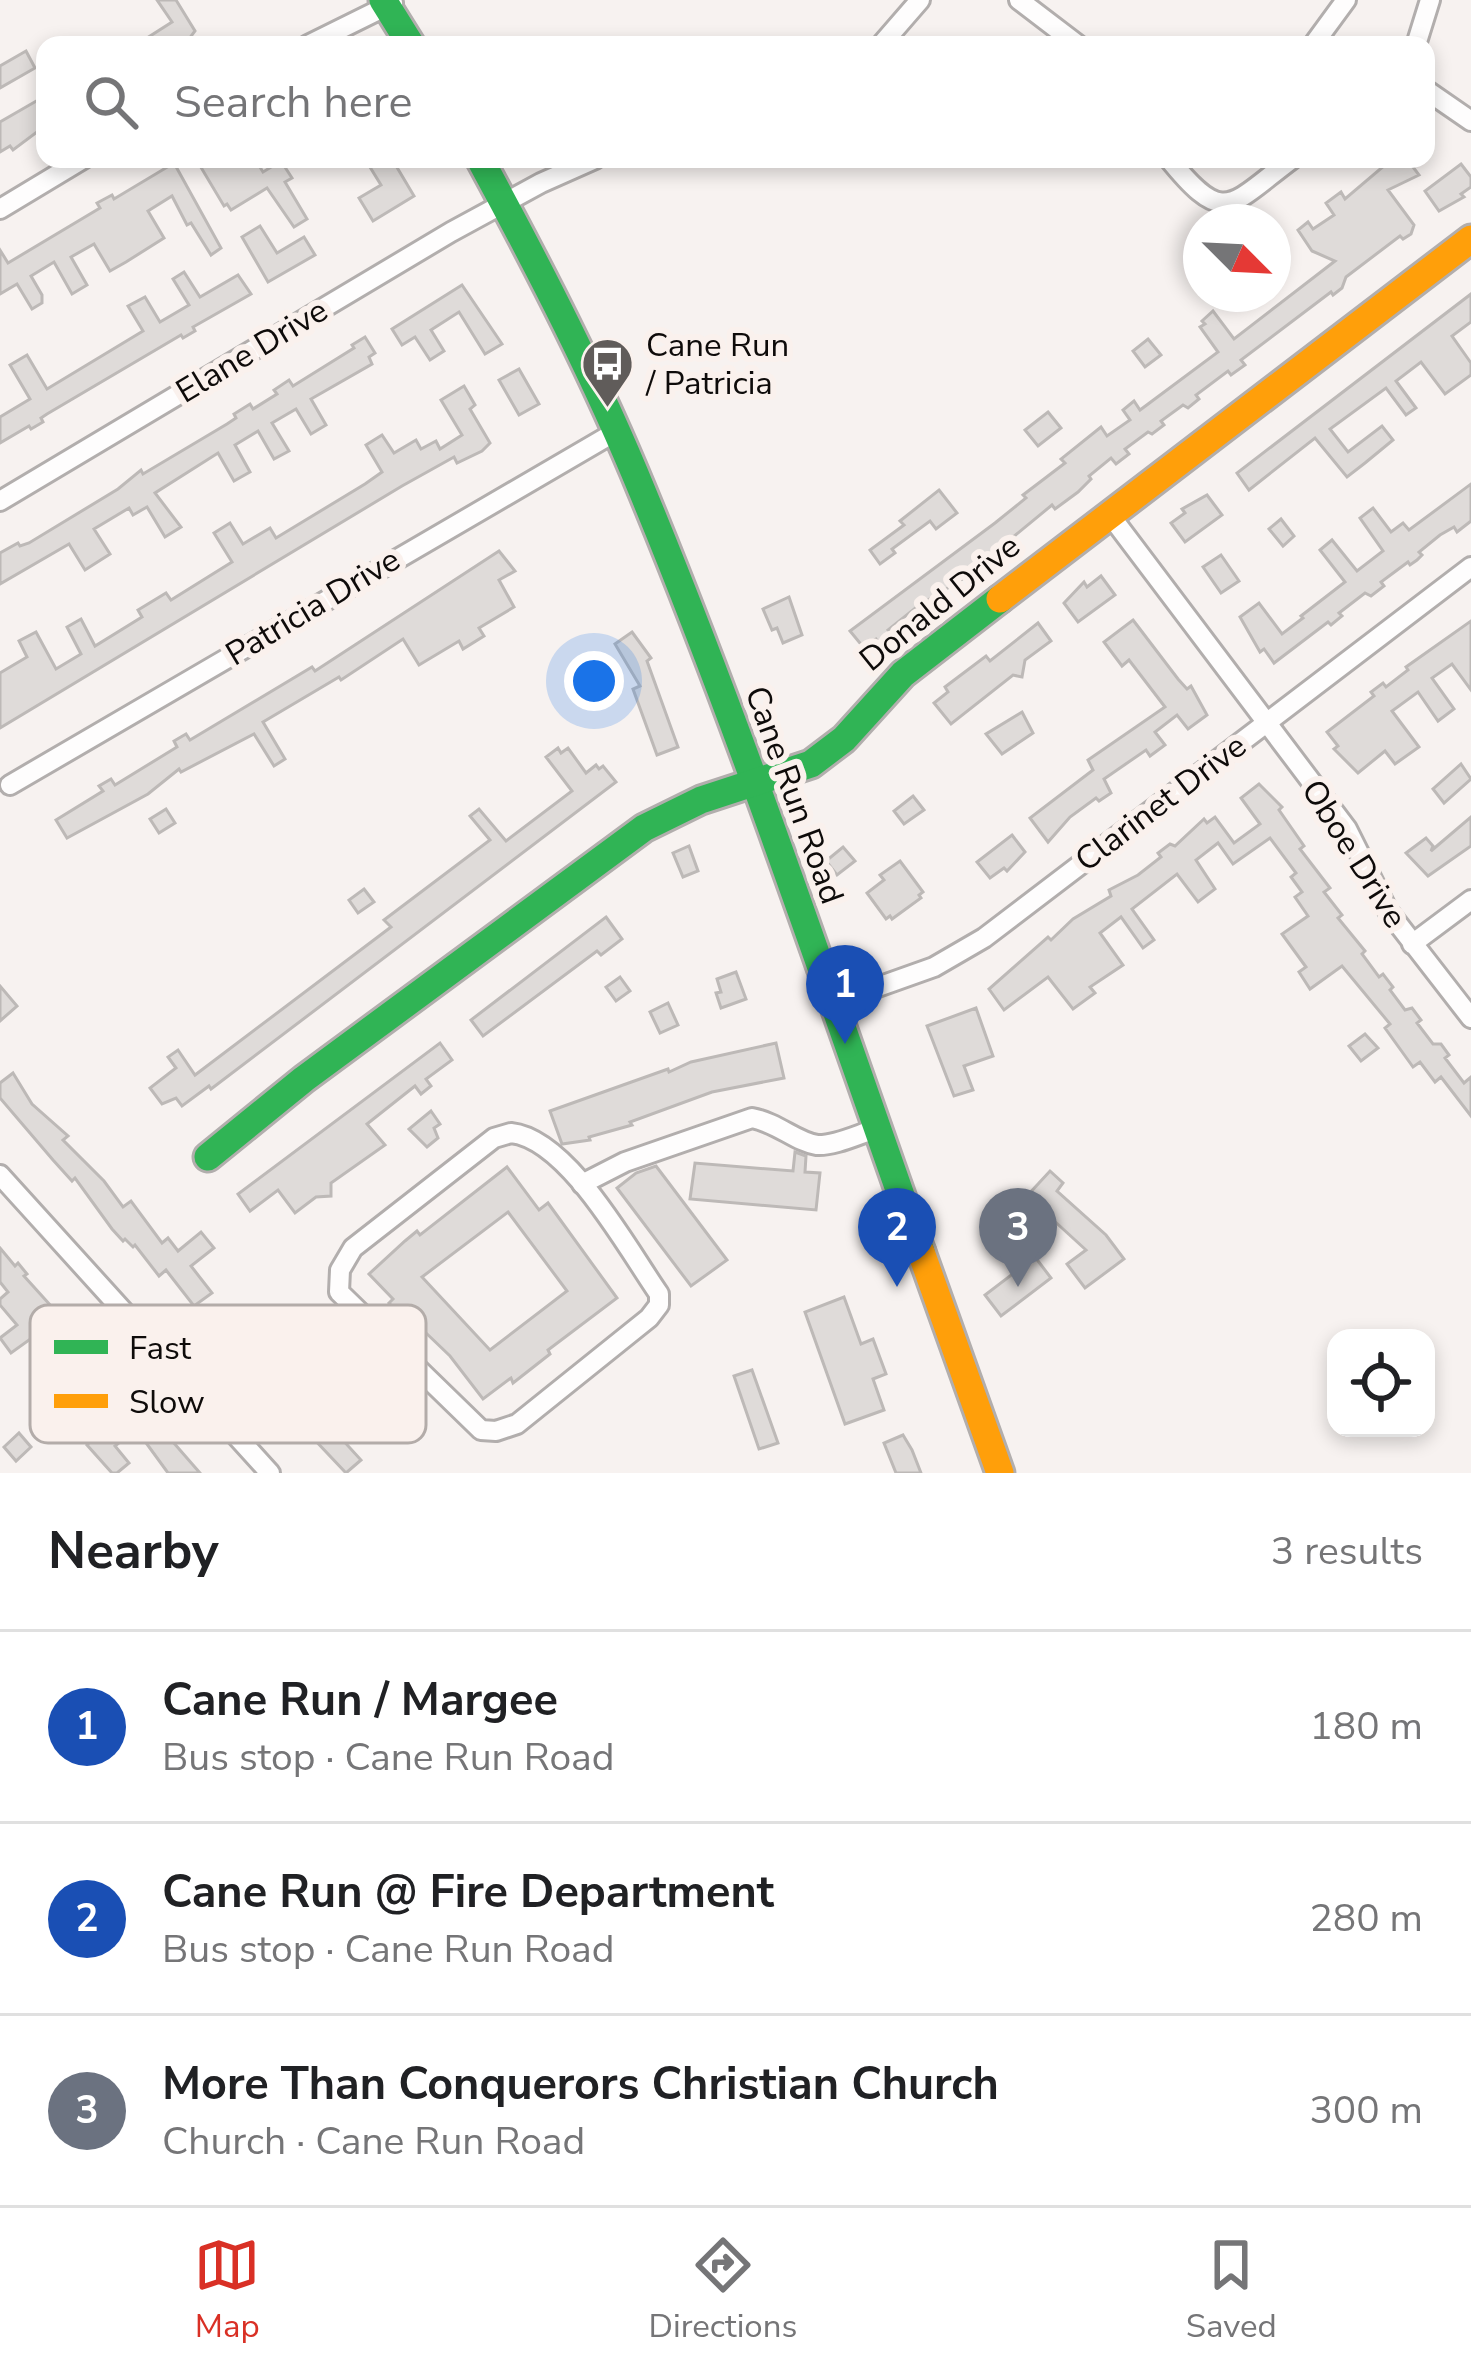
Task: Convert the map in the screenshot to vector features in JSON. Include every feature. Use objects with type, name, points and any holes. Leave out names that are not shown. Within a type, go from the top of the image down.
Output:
[{"type":"main road","points":[[389,3],[406,36]]},
{"type":"main road","name":"Cane Run Road","points":[[485,168],[550,289],[617,431],[683,595],[1000,1473]]},
{"type":"main road","name":"Donald Drive","points":[[208,1157],[304,1079],[644,828],[687,805],[812,764],[830,753],[903,674],[1471,239]]},
{"type":"street","points":[[888,36],[920,0]]},
{"type":"street","points":[[1019,0],[1066,36]]},
{"type":"street","points":[[1327,36],[1346,0]]},
{"type":"street","points":[[1419,36],[1430,0]]},
{"type":"street","points":[[325,36],[389,3]]},
{"type":"street","points":[[1435,97],[1471,121]]},
{"type":"street","points":[[0,209],[68,168]]},
{"type":"street","name":"Elane Drive","points":[[0,501],[504,202],[576,168]]},
{"type":"street","points":[[1176,168],[1198,194],[1219,203],[1240,197],[1280,168]]},
{"type":"street","name":"Patricia Drive","points":[[10,785],[617,431]]},
{"type":"street","name":"Oboe Drive","points":[[1110,515],[1347,829],[1388,911],[1471,1018]]},
{"type":"street","name":"Clarinet Drive","points":[[830,1004],[960,954],[1471,567]]},
{"type":"street","points":[[1412,944],[1471,900]]},
{"type":"street","points":[[582,1184],[625,1162],[752,1118],[773,1122],[812,1144],[824,1145],[876,1129]]},
{"type":"street","points":[[352,1305],[339,1292],[340,1270],[353,1249],[494,1138],[511,1133],[543,1143],[582,1184],[659,1294],[659,1305],[650,1318],[517,1424],[496,1432],[481,1430],[426,1377]]},
{"type":"street","points":[[0,1175],[118,1305]]},
{"type":"street","points":[[243,1443],[270,1473]]},
{"type":"building","points":[[157,0],[176,0],[195,31],[191,36],[150,36],[172,22]]},
{"type":"building","points":[[26,51],[35,68],[0,88],[0,66]]},
{"type":"building","points":[[36,101],[36,133],[13,150],[10,146],[0,152],[0,122]]},
{"type":"building","points":[[1461,164],[1471,177],[1471,187],[1461,194],[1464,197],[1439,211],[1425,191]]},
{"type":"building","points":[[166,168],[177,168],[221,248],[211,255],[172,196],[148,211],[164,238],[126,262],[110,271],[94,244],[71,257],[87,285],[72,294],[54,262],[31,276],[42,295],[42,303],[32,309],[17,284],[0,294],[0,250],[8,263],[100,208],[97,203],[112,195],[114,199]]},
{"type":"building","points":[[201,168],[261,168],[263,172],[286,168],[292,178],[285,182],[307,219],[294,227],[267,188],[231,210]]},
{"type":"building","points":[[371,168],[397,168],[414,196],[373,221],[359,198],[381,185]]},
{"type":"building","points":[[1381,168],[1414,168],[1419,175],[1388,190],[1414,225],[1411,234],[1400,236],[1346,277],[1342,288],[1241,360],[1245,365],[1231,375],[1228,371],[1196,395],[1199,399],[1188,408],[1183,405],[1161,421],[1164,425],[1125,449],[1129,454],[1116,464],[1111,458],[1078,492],[1055,509],[1052,505],[961,580],[888,630],[891,634],[864,648],[850,631],[1026,498],[1023,495],[1065,463],[1061,459],[1101,427],[1107,436],[1130,420],[1123,410],[1134,401],[1140,410],[1218,352],[1200,327],[1212,312],[1234,339],[1269,312],[1291,312],[1291,295],[1335,261],[1312,251],[1298,230],[1308,222],[1313,229],[1334,215],[1326,203],[1341,192],[1345,199]]},
{"type":"building","points":[[260,226],[277,253],[304,237],[315,255],[268,282],[242,237]]},
{"type":"building","points":[[184,272],[200,297],[238,275],[251,294],[47,414],[43,422],[0,443],[0,417],[30,399],[10,365],[27,355],[47,389],[143,331],[128,306],[145,297],[160,322],[189,305],[173,279]]},
{"type":"building","points":[[462,285],[502,344],[485,354],[459,312],[431,330],[444,351],[430,360],[415,337],[402,345],[392,329]]},
{"type":"building","points":[[1471,294],[1471,322],[1452,336],[1471,363],[1471,375],[1445,394],[1421,362],[1396,381],[1416,408],[1406,415],[1386,388],[1330,429],[1348,452],[1382,426],[1393,440],[1347,477],[1315,438],[1249,490],[1237,473]]},
{"type":"building","points":[[365,337],[375,353],[369,357],[372,364],[311,399],[326,425],[311,434],[296,409],[272,423],[289,451],[274,459],[258,431],[235,445],[250,472],[234,481],[218,453],[155,493],[181,527],[165,537],[147,507],[133,515],[129,508],[94,529],[110,554],[85,570],[69,544],[0,584],[0,553],[29,543],[141,470],[143,474],[227,424],[250,404],[253,409],[277,394],[274,390],[289,380],[293,386]]},
{"type":"building","points":[[1148,339],[1161,355],[1145,367],[1133,351]]},
{"type":"building","points":[[519,369],[539,404],[519,415],[499,380]]},
{"type":"building","points":[[464,386],[475,405],[470,409],[490,443],[482,451],[457,463],[454,457],[402,486],[0,728],[0,673],[27,657],[19,641],[36,632],[56,669],[81,654],[67,627],[81,619],[95,646],[142,617],[138,610],[166,593],[171,600],[232,562],[214,533],[230,523],[243,544],[270,528],[276,538],[382,472],[366,445],[382,435],[394,453],[416,440],[421,449],[436,441],[440,449],[462,435],[441,400]]},
{"type":"building","points":[[1048,412],[1061,428],[1038,446],[1025,430]]},
{"type":"building","points":[[1471,484],[1471,521],[1457,532],[1454,527],[1440,535],[1419,552],[1422,555],[1417,560],[1381,582],[1384,586],[1371,596],[1365,593],[1331,625],[1328,622],[1274,663],[1264,649],[1260,652],[1240,617],[1259,603],[1282,634],[1303,618],[1345,582],[1320,550],[1332,540],[1357,571],[1383,551],[1360,518],[1373,508],[1391,532],[1403,523],[1409,530]]},
{"type":"building","points":[[939,490],[957,513],[936,529],[930,521],[880,564],[870,550]]},
{"type":"building","points":[[1207,495],[1222,515],[1185,542],[1171,523],[1185,513],[1182,509]]},
{"type":"building","points":[[1281,519],[1294,536],[1283,546],[1269,529]]},
{"type":"building","points":[[499,551],[515,571],[499,580],[514,607],[479,628],[484,636],[463,649],[459,641],[419,665],[403,639],[341,680],[263,722],[285,759],[274,766],[254,734],[179,769],[148,794],[67,838],[56,820],[103,791],[99,786],[111,779],[115,785],[177,747],[174,741],[186,734],[190,740],[312,667],[315,671]]},
{"type":"building","points":[[1221,555],[1239,581],[1221,593],[1203,567]]},
{"type":"building","points":[[1101,576],[1115,595],[1078,622],[1064,603],[1084,582],[1087,587]]},
{"type":"building","points":[[789,597],[802,635],[783,643],[763,609]]},
{"type":"building","points":[[1133,620],[1178,679],[1187,689],[1191,686],[1207,715],[1188,729],[1177,715],[1155,732],[1165,745],[1150,756],[1146,750],[1104,779],[1111,793],[1070,817],[1048,842],[1030,818],[1093,770],[1088,760],[1165,707],[1129,660],[1122,666],[1104,642]]},
{"type":"building","points":[[1471,621],[1471,690],[1452,664],[1432,678],[1454,709],[1438,721],[1418,692],[1392,711],[1419,747],[1395,764],[1385,751],[1358,773],[1334,749],[1338,746],[1327,732],[1374,696],[1371,692],[1383,683],[1386,687]]},
{"type":"building","points":[[1038,623],[1051,641],[1025,660],[1022,677],[1013,675],[951,724],[934,703],[948,692],[945,687],[986,656],[990,661]]},
{"type":"building","points":[[632,632],[651,658],[647,661],[678,747],[657,755],[633,689],[640,686],[615,644]]},
{"type":"building","points":[[1022,712],[1033,733],[1002,754],[986,734]]},
{"type":"building","points":[[558,748],[561,753],[568,748],[586,773],[603,766],[616,782],[211,1089],[182,1106],[176,1098],[162,1104],[150,1088],[176,1068],[168,1057],[178,1050],[195,1075],[391,927],[384,920],[490,840],[470,816],[479,809],[506,841],[572,791],[546,757]]},
{"type":"building","points":[[1461,764],[1471,779],[1444,803],[1433,789]]},
{"type":"building","points":[[1259,784],[1282,807],[1279,810],[1304,846],[1300,849],[1330,888],[1324,892],[1365,951],[1362,954],[1393,987],[1390,990],[1405,1010],[1412,1008],[1433,1044],[1441,1044],[1449,1055],[1445,1058],[1464,1083],[1471,1077],[1471,1116],[1441,1077],[1435,1082],[1420,1062],[1413,1067],[1385,1028],[1390,1024],[1342,966],[1310,989],[1299,972],[1306,967],[1282,934],[1308,916],[1295,897],[1302,892],[1291,877],[1296,873],[1270,838],[1233,864],[1218,843],[1196,860],[1215,889],[1198,902],[1177,874],[1132,909],[1154,940],[1143,948],[1121,917],[1100,933],[1123,965],[1090,987],[1095,993],[1073,1009],[1048,977],[1004,1010],[989,989],[1048,937],[1051,940],[1073,919],[1111,896],[1109,890],[1138,875],[1161,857],[1158,853],[1170,844],[1175,846],[1204,819],[1207,823],[1215,817],[1234,843],[1260,824],[1241,798]]},
{"type":"building","points":[[913,796],[924,810],[904,824],[894,811]]},
{"type":"building","points":[[166,809],[175,823],[159,833],[150,819]]},
{"type":"building","points":[[1471,817],[1471,846],[1428,876],[1406,853],[1426,838],[1433,846],[1431,851]]},
{"type":"building","points":[[1012,835],[1025,852],[1007,871],[1004,868],[990,878],[977,862]]},
{"type":"building","points":[[689,846],[698,871],[683,877],[673,853]]},
{"type":"building","points":[[843,847],[855,861],[837,875],[826,861]]},
{"type":"building","points":[[900,861],[923,892],[921,898],[886,919],[867,893],[884,880],[880,875]]},
{"type":"building","points":[[364,889],[374,902],[358,913],[349,900]]},
{"type":"building","points":[[606,917],[622,939],[601,955],[597,951],[483,1036],[471,1020]]},
{"type":"building","points":[[736,972],[746,999],[721,1008],[717,979]]},
{"type":"building","points":[[620,977],[630,991],[616,1001],[606,987]]},
{"type":"building","points":[[0,986],[17,1006],[0,1021]]},
{"type":"building","points":[[668,1003],[678,1025],[660,1033],[650,1012]]},
{"type":"building","points":[[976,1008],[993,1056],[964,1066],[973,1090],[954,1096],[927,1026]]},
{"type":"building","points":[[1365,1034],[1378,1048],[1361,1061],[1349,1046]]},
{"type":"building","points":[[440,1043],[452,1060],[426,1079],[431,1086],[421,1094],[415,1086],[367,1124],[385,1145],[331,1183],[331,1196],[316,1197],[295,1213],[278,1190],[250,1211],[238,1194]]},
{"type":"building","points":[[776,1043],[784,1078],[712,1092],[590,1140],[562,1144],[550,1111],[691,1062]]},
{"type":"building","points":[[13,1073],[32,1104],[68,1136],[63,1140],[123,1207],[131,1201],[162,1243],[168,1238],[178,1251],[201,1232],[214,1248],[191,1266],[212,1293],[193,1305],[166,1270],[159,1276],[135,1245],[123,1241],[75,1178],[72,1181],[0,1098],[0,1083]]},
{"type":"building","points":[[431,1111],[440,1124],[434,1128],[438,1138],[427,1147],[409,1129]]},
{"type":"building","points":[[795,1152],[806,1156],[805,1172],[820,1173],[816,1210],[690,1199],[695,1163],[793,1171]]},
{"type":"building","points":[[656,1166],[727,1260],[691,1286],[617,1188],[636,1173]]},
{"type":"building","points":[[507,1167],[539,1210],[548,1203],[617,1298],[513,1383],[511,1378],[483,1399],[426,1333],[426,1305],[391,1305],[393,1299],[369,1274],[417,1231],[420,1235]],"holes":[[[508,1212],[567,1291],[490,1350],[422,1277]]]},
{"type":"building","points":[[1050,1171],[1063,1183],[1057,1191],[1106,1235],[1124,1259],[1085,1288],[1067,1264],[1086,1250],[1027,1196]]},
{"type":"building","points":[[0,1248],[15,1266],[18,1263],[50,1305],[30,1305],[30,1339],[11,1353],[0,1338],[17,1325],[0,1305],[8,1292],[0,1282]]},
{"type":"building","points":[[1035,1257],[1051,1278],[1001,1316],[985,1295]]},
{"type":"building","points":[[844,1297],[861,1344],[873,1339],[886,1374],[873,1379],[884,1410],[845,1424],[805,1312]]},
{"type":"building","points":[[752,1370],[778,1443],[759,1449],[734,1376]]},
{"type":"building","points":[[19,1433],[31,1447],[16,1461],[4,1447]]},
{"type":"building","points":[[903,1435],[921,1473],[896,1473],[884,1443]]},
{"type":"building","points":[[119,1443],[115,1446],[129,1463],[112,1473],[87,1445]]},
{"type":"building","points":[[146,1443],[174,1443],[200,1473],[168,1473]]},
{"type":"building","points":[[318,1443],[345,1443],[361,1460],[346,1473]]},
{"type":"traffic: fast","points":[[383,0],[405,36]]},
{"type":"traffic: fast","points":[[485,168],[586,366],[681,587],[921,1252]]},
{"type":"traffic: fast","points":[[208,1157],[304,1079],[644,828],[701,800],[811,764],[844,739],[903,674],[1000,599]]},
{"type":"traffic: slow","points":[[1000,599],[1471,239]]},
{"type":"traffic: slow","points":[[921,1252],[1000,1473]]},
{"type":"place","name":"Cane Run / Patricia","points":[[607,410]]},
{"type":"place","name":"Cane Run / Margee","points":[[845,1044]]},
{"type":"place","name":"Cane Run @ Fire Department","points":[[897,1287]]},
{"type":"place","name":"More Than Conquerors Christian Church","points":[[1018,1287]]}]
